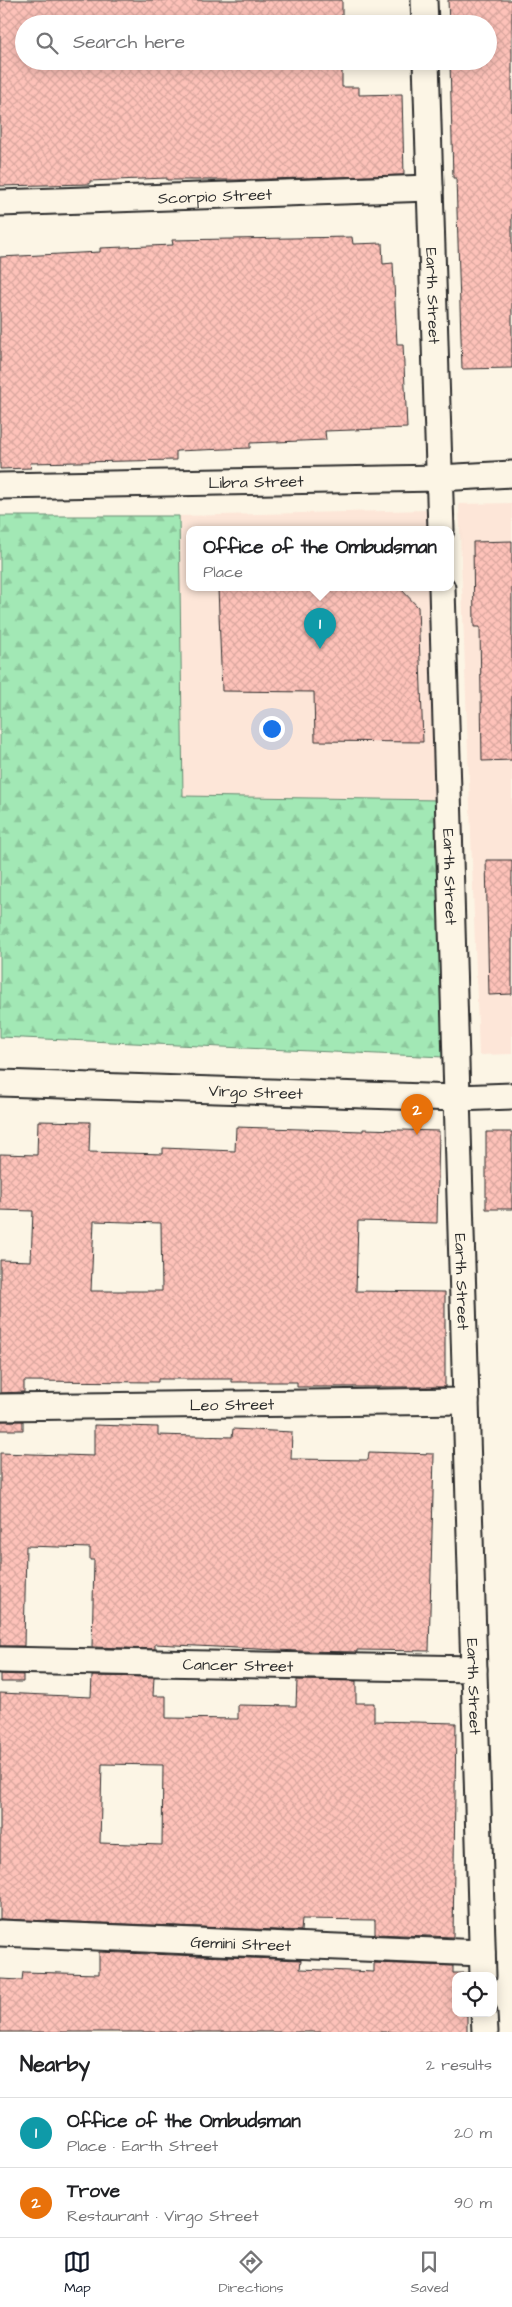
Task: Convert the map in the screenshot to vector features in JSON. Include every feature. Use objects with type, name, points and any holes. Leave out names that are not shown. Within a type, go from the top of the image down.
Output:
[{"type":"street","points":[[424,0],[425,15]]},
{"type":"street","name":"Earth Street","points":[[426,70],[441,526]]},
{"type":"street","name":"Scorpio Street","points":[[0,203],[430,188]]},
{"type":"street","name":"Libra Street","points":[[0,486],[439,478],[512,474]]},
{"type":"street","name":"Earth Street","points":[[442,591],[482,1964]]},
{"type":"street","name":"Virgo Street","points":[[0,1083],[457,1098],[512,1096]]},
{"type":"street","name":"Leo Street","points":[[0,1407],[466,1401]]},
{"type":"street","name":"Cancer Street","points":[[0,1660],[474,1669]]},
{"type":"street","name":"Gemini Street","points":[[0,1933],[482,1964]]},
{"type":"street","points":[[484,2017],[485,2032]]},
{"type":"shaded area","points":[[512,503],[512,1054],[479,1055],[459,504]]},
{"type":"shaded area","points":[[428,510],[428,526],[186,526],[186,591],[431,591],[440,800],[183,796],[179,516]]},
{"type":"green space","points":[[0,516],[179,516],[183,796],[440,800],[444,1057],[0,1037]]},
{"type":"building","points":[[0,0],[342,0],[342,15],[15,15],[15,70],[342,70],[342,87],[359,87],[359,95],[402,94],[404,175],[237,180],[167,180],[167,178],[90,181],[90,184],[0,186]]},
{"type":"building","points":[[448,0],[512,0],[512,368],[462,369],[456,178],[453,178],[450,70],[497,70],[497,15],[449,15]]},
{"type":"building","points":[[352,237],[353,244],[382,243],[383,264],[393,263],[397,344],[403,344],[407,428],[325,431],[326,440],[250,443],[250,448],[176,451],[176,460],[30,463],[31,468],[0,469],[0,257],[100,252],[100,248],[173,245],[172,240]]},
{"type":"building","points":[[512,541],[512,760],[482,761],[480,627],[474,627],[473,542]]},
{"type":"building","points":[[218,591],[403,591],[418,607],[423,742],[315,741],[314,692],[222,691]]},
{"type":"building","points":[[486,860],[512,860],[512,994],[489,995]]},
{"type":"building","points":[[38,1121],[90,1122],[89,1152],[163,1154],[163,1148],[235,1151],[236,1127],[439,1131],[437,1223],[358,1221],[356,1291],[445,1292],[445,1387],[297,1387],[297,1382],[232,1382],[232,1379],[158,1379],[158,1382],[24,1381],[24,1392],[0,1393],[0,1260],[31,1261],[33,1211],[0,1210],[0,1154],[37,1155]],"holes":[[[94,1221],[161,1223],[162,1291],[91,1291]]]},
{"type":"building","points":[[486,1132],[512,1132],[512,1209],[486,1209]]},
{"type":"building","points":[[0,1421],[23,1421],[23,1430],[0,1430]]},
{"type":"building","points":[[94,1425],[158,1427],[158,1435],[232,1437],[233,1429],[292,1432],[291,1459],[368,1460],[369,1452],[434,1454],[429,1651],[298,1651],[155,1644],[155,1649],[92,1647],[94,1560],[90,1560],[90,1548],[26,1546],[24,1646],[0,1646],[0,1453],[94,1456]]},
{"type":"building","points":[[0,1674],[23,1675],[23,1682],[0,1682]]},
{"type":"building","points":[[92,1676],[154,1677],[153,1696],[166,1696],[166,1718],[238,1719],[238,1705],[296,1706],[297,1680],[356,1681],[356,1703],[374,1703],[374,1721],[456,1723],[453,1937],[375,1934],[375,1920],[302,1919],[301,1931],[0,1919],[0,1693],[91,1697]],"holes":[[[102,1764],[163,1765],[162,1845],[100,1843]]]},
{"type":"building","points":[[99,1952],[301,1960],[300,1969],[374,1972],[374,1963],[453,1966],[452,2017],[467,2017],[467,2032],[0,2032],[0,1979],[22,1980],[23,1972],[99,1974]]},
{"type":"place","name":"Office of the Ombudsman","points":[[320,649]]},
{"type":"place","name":"Trove","points":[[417,1135]]}]
